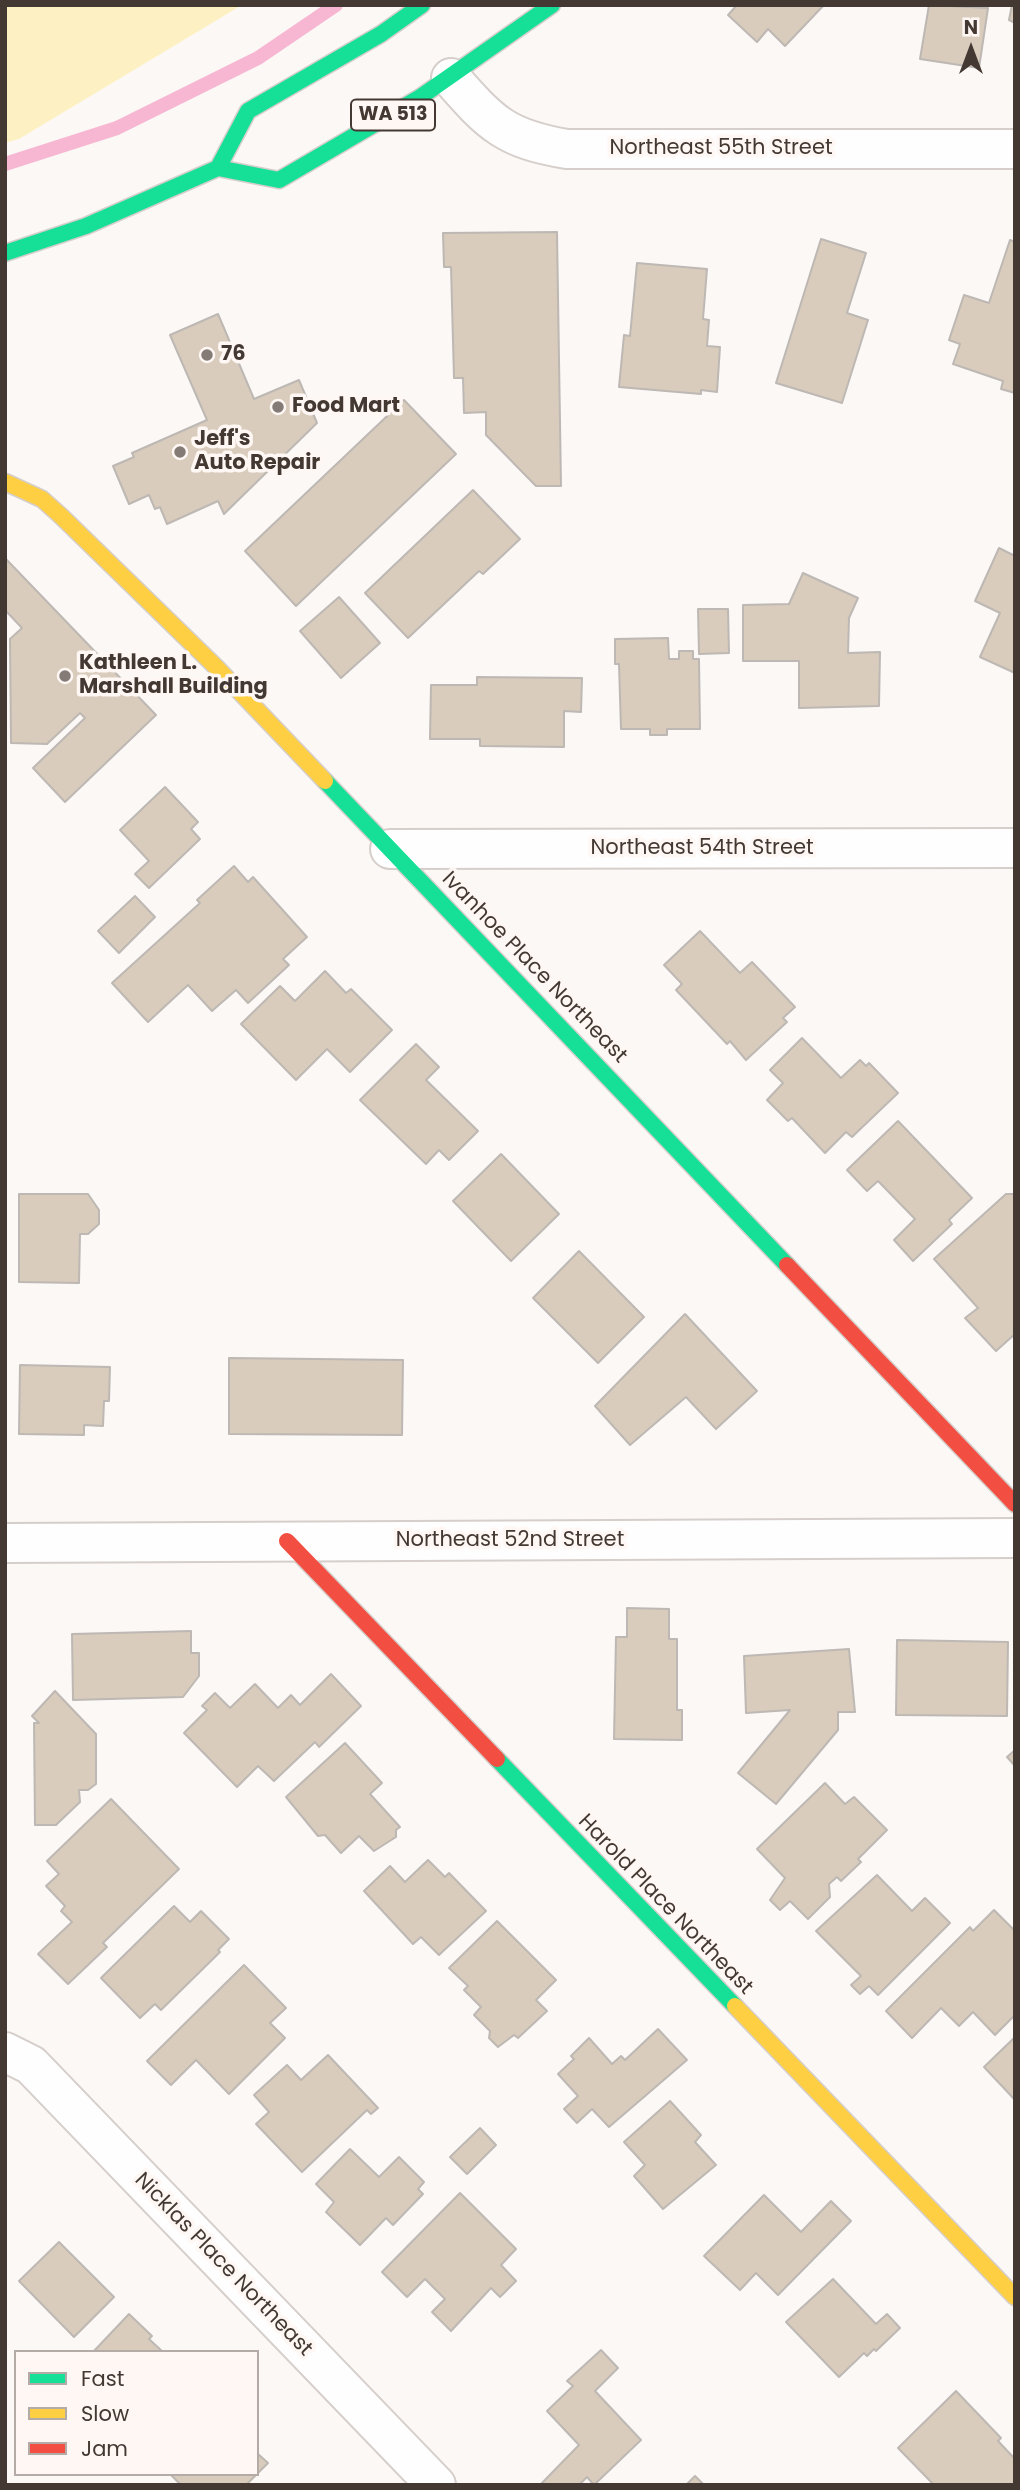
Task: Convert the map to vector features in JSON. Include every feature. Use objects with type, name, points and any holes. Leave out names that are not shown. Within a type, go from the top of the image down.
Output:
[{"type":"street","points":[[5,253],[86,226],[218,168],[248,111],[337,60],[422,5]]},
{"type":"street","name":"WA 513","points":[[218,168],[279,180],[360,135],[451,79],[552,5]]},
{"type":"street","name":"Northeast 55th Street","points":[[451,79],[487,118],[503,129],[522,139],[568,149],[1015,149]]},
{"type":"street","name":"Ivanhoe Place Northeast","points":[[5,482],[41,499],[61,516],[217,668],[1015,1504]]},
{"type":"street","name":"Northeast 54th Street","points":[[390,849],[1015,848]]},
{"type":"street","name":"Northeast 52nd Street","points":[[5,1543],[1015,1538]]},
{"type":"street","name":"Harold Place Northeast","points":[[287,1541],[1015,2297]]},
{"type":"street","name":"Nicklas Place Northeast","points":[[5,2052],[31,2065],[436,2485]]},
{"type":"shaded area","points":[[5,5],[242,5],[19,139],[5,143]]},
{"type":"building","points":[[737,5],[824,5],[785,46],[768,29],[757,42],[728,15]]},
{"type":"building","points":[[929,5],[988,8],[979,68],[920,59]]},
{"type":"building","points":[[1012,5],[1015,5],[1015,23],[1009,20]]},
{"type":"building","points":[[557,232],[561,486],[536,486],[486,435],[486,412],[464,413],[463,378],[454,378],[451,267],[444,267],[443,233]]},
{"type":"building","points":[[821,239],[866,253],[847,313],[868,320],[842,403],[776,383]]},
{"type":"building","points":[[1010,240],[1015,242],[1015,393],[1001,389],[1003,381],[953,364],[960,344],[949,340],[964,295],[989,303]]},
{"type":"building","points":[[637,263],[707,269],[703,319],[709,320],[707,346],[720,347],[717,392],[701,390],[701,394],[619,387],[624,335],[630,336]]},
{"type":"building","points":[[218,314],[254,399],[299,380],[317,423],[224,514],[218,501],[167,524],[160,507],[155,509],[149,495],[129,504],[113,466],[134,457],[132,453],[207,420],[170,335]]},
{"type":"building","points":[[404,400],[456,454],[296,606],[245,551]]},
{"type":"building","points":[[473,490],[520,539],[483,574],[479,571],[408,638],[365,593]]},
{"type":"building","points":[[999,548],[1015,556],[1015,673],[980,657],[1000,613],[975,601]]},
{"type":"building","name":"Kathleen L. Marshall Building","points":[[5,558],[156,715],[65,802],[33,768],[85,718],[80,713],[47,744],[11,743],[10,639],[22,628],[5,610]]},
{"type":"building","points":[[803,573],[858,598],[849,618],[848,653],[880,652],[879,706],[799,708],[799,661],[743,661],[743,605],[789,604]]},
{"type":"building","points":[[339,597],[380,643],[341,678],[300,631]]},
{"type":"building","points":[[698,609],[728,609],[729,653],[699,654]]},
{"type":"building","points":[[668,638],[669,659],[679,659],[679,651],[693,651],[693,659],[699,659],[700,729],[667,729],[667,735],[650,735],[650,729],[621,729],[619,664],[615,664],[615,639]]},
{"type":"building","points":[[477,677],[582,678],[581,712],[564,711],[564,747],[480,746],[480,739],[430,739],[431,685],[477,685]]},
{"type":"building","points":[[165,787],[198,822],[191,829],[200,839],[149,888],[135,874],[149,861],[120,830]]},
{"type":"building","points":[[234,866],[248,882],[253,877],[307,937],[283,959],[289,965],[248,1003],[236,990],[212,1011],[188,985],[148,1022],[112,983],[200,903],[197,900]]},
{"type":"building","points":[[135,896],[155,917],[119,953],[98,931]]},
{"type":"building","points":[[700,931],[740,973],[752,962],[795,1007],[783,1018],[787,1022],[746,1060],[730,1041],[727,1044],[676,990],[682,984],[664,965]]},
{"type":"building","points":[[325,971],[346,993],[351,989],[392,1030],[350,1072],[327,1049],[296,1080],[241,1024],[280,986],[295,1001]]},
{"type":"building","points":[[802,1038],[841,1078],[860,1060],[866,1066],[869,1063],[898,1093],[852,1137],[846,1132],[825,1153],[792,1118],[788,1121],[767,1100],[783,1083],[770,1070]]},
{"type":"building","points":[[416,1044],[439,1067],[426,1080],[478,1131],[449,1160],[439,1150],[426,1164],[360,1100]]},
{"type":"building","points":[[898,1121],[972,1198],[949,1220],[952,1224],[913,1261],[894,1240],[915,1219],[878,1181],[867,1191],[847,1170]]},
{"type":"building","points":[[501,1154],[559,1214],[511,1261],[453,1201]]},
{"type":"building","points":[[19,1194],[88,1194],[99,1210],[99,1224],[88,1234],[80,1234],[79,1283],[19,1282]]},
{"type":"building","points":[[1006,1194],[1015,1194],[1015,1334],[996,1351],[965,1318],[978,1308],[934,1259]]},
{"type":"building","points":[[579,1251],[644,1317],[598,1363],[533,1298]]},
{"type":"building","points":[[685,1314],[757,1391],[716,1429],[686,1397],[630,1445],[595,1406]]},
{"type":"building","points":[[229,1358],[403,1360],[402,1435],[229,1434]]},
{"type":"building","points":[[20,1365],[110,1367],[109,1401],[104,1401],[103,1426],[84,1425],[84,1435],[19,1434]]},
{"type":"building","points":[[627,1608],[669,1609],[669,1639],[677,1639],[677,1710],[682,1710],[682,1740],[614,1739],[616,1637],[627,1637]]},
{"type":"building","points":[[191,1631],[191,1653],[199,1653],[199,1676],[183,1697],[73,1700],[72,1634]]},
{"type":"building","points":[[897,1640],[1008,1642],[1007,1716],[896,1715]]},
{"type":"building","points":[[849,1649],[855,1712],[838,1712],[838,1730],[776,1804],[738,1773],[790,1710],[746,1713],[744,1656]]},
{"type":"building","points":[[331,1674],[361,1706],[319,1747],[315,1742],[274,1781],[258,1766],[237,1787],[184,1733],[207,1710],[202,1706],[215,1693],[230,1708],[255,1684],[278,1708],[291,1695],[300,1705]]},
{"type":"building","points":[[55,1691],[96,1734],[96,1784],[88,1790],[79,1790],[80,1802],[56,1825],[35,1825],[34,1723],[39,1723],[32,1716]]},
{"type":"building","points":[[345,1743],[382,1783],[370,1794],[400,1827],[396,1830],[396,1837],[374,1851],[359,1836],[341,1853],[325,1835],[318,1836],[286,1797]]},
{"type":"building","points":[[1015,1750],[1015,1766],[1007,1757]]},
{"type":"building","points":[[825,1783],[845,1804],[854,1797],[887,1830],[858,1859],[861,1862],[841,1881],[837,1877],[829,1884],[830,1897],[808,1919],[790,1901],[780,1910],[770,1900],[785,1878],[757,1849]]},
{"type":"building","points":[[111,1799],[179,1869],[103,1943],[107,1947],[68,1984],[38,1954],[72,1922],[61,1911],[65,1906],[46,1886],[59,1874],[47,1861]]},
{"type":"building","points":[[428,1860],[445,1877],[449,1873],[486,1911],[439,1955],[421,1937],[413,1944],[364,1891],[390,1866],[405,1882]]},
{"type":"building","points":[[877,1875],[912,1911],[925,1898],[950,1923],[878,1995],[869,1986],[860,1994],[851,1985],[861,1976],[816,1931]]},
{"type":"building","points":[[174,1906],[190,1922],[201,1911],[229,1939],[218,1950],[220,1952],[161,2010],[155,2004],[140,2018],[101,1978]]},
{"type":"building","points":[[994,1910],[1015,1931],[1015,2015],[995,2035],[973,2012],[959,2026],[941,2008],[912,2038],[886,2011],[970,1927],[973,1931]]},
{"type":"building","points":[[497,1921],[556,1980],[536,2000],[547,2011],[518,2038],[514,2035],[498,2047],[489,2038],[490,2031],[474,2015],[481,2007],[464,1990],[468,1986],[449,1968]]},
{"type":"building","points":[[244,1965],[286,2008],[270,2023],[285,2038],[229,2094],[196,2060],[171,2085],[147,2061]]},
{"type":"building","points":[[658,2029],[687,2060],[609,2127],[592,2109],[577,2123],[564,2109],[578,2096],[558,2074],[574,2059],[571,2056],[589,2038],[612,2064],[621,2056],[625,2060]]},
{"type":"building","points":[[1015,2037],[1015,2100],[984,2067]]},
{"type":"building","points":[[328,2055],[378,2108],[371,2114],[367,2110],[302,2172],[256,2124],[269,2112],[254,2095],[287,2065],[301,2080]]},
{"type":"building","points":[[670,2101],[701,2135],[695,2142],[716,2165],[663,2209],[634,2176],[645,2165],[624,2142]]},
{"type":"building","points":[[480,2128],[496,2145],[467,2174],[450,2157]]},
{"type":"building","points":[[350,2149],[379,2177],[399,2157],[424,2182],[418,2189],[423,2194],[393,2225],[386,2218],[360,2245],[326,2212],[334,2202],[316,2184]]},
{"type":"building","points":[[460,2193],[516,2249],[501,2265],[516,2281],[500,2297],[491,2288],[451,2331],[432,2312],[445,2299],[425,2279],[407,2297],[382,2272]]},
{"type":"building","points":[[764,2195],[801,2232],[831,2201],[851,2221],[778,2295],[756,2273],[740,2290],[704,2256]]},
{"type":"building","points":[[59,2242],[114,2297],[74,2337],[19,2281]]},
{"type":"building","points":[[833,2279],[876,2324],[887,2314],[900,2328],[876,2351],[874,2349],[867,2356],[864,2353],[839,2377],[786,2322]]},
{"type":"building","points":[[129,2314],[152,2336],[149,2339],[161,2350],[95,2350]]},
{"type":"building","points":[[601,2350],[618,2368],[595,2391],[641,2440],[594,2485],[587,2477],[579,2485],[540,2485],[579,2445],[547,2411],[573,2386],[567,2381]]},
{"type":"building","points":[[956,2391],[1001,2438],[998,2441],[1015,2459],[1015,2485],[934,2485],[898,2448]]},
{"type":"building","points":[[259,2455],[268,2463],[259,2472]]},
{"type":"building","points":[[172,2476],[255,2476],[246,2485],[181,2485]]},
{"type":"building","points":[[695,2476],[704,2485],[686,2485]]},
{"type":"waterway","points":[[5,164],[117,128],[258,58],[336,5]]},
{"type":"traffic: fast","points":[[218,168],[248,111],[381,34],[422,5]]},
{"type":"traffic: fast","points":[[5,253],[86,226],[218,168],[279,180],[419,98],[552,5]]},
{"type":"traffic: fast","points":[[325,781],[787,1265]]},
{"type":"traffic: fast","points":[[497,1759],[735,2006]]},
{"type":"traffic: slow","points":[[5,482],[42,499],[61,516],[217,668],[325,781]]},
{"type":"traffic: slow","points":[[735,2006],[1015,2297]]},
{"type":"traffic: jam","points":[[787,1265],[1015,1504]]},
{"type":"traffic: jam","points":[[287,1541],[497,1759]]},
{"type":"place","name":"76","points":[[207,355]]},
{"type":"place","name":"Food Mart","points":[[278,407]]},
{"type":"place","name":"Jeff's Auto Repair","points":[[180,452]]},
{"type":"place","name":"Kathleen L. Marshall Building","points":[[65,676]]}]
